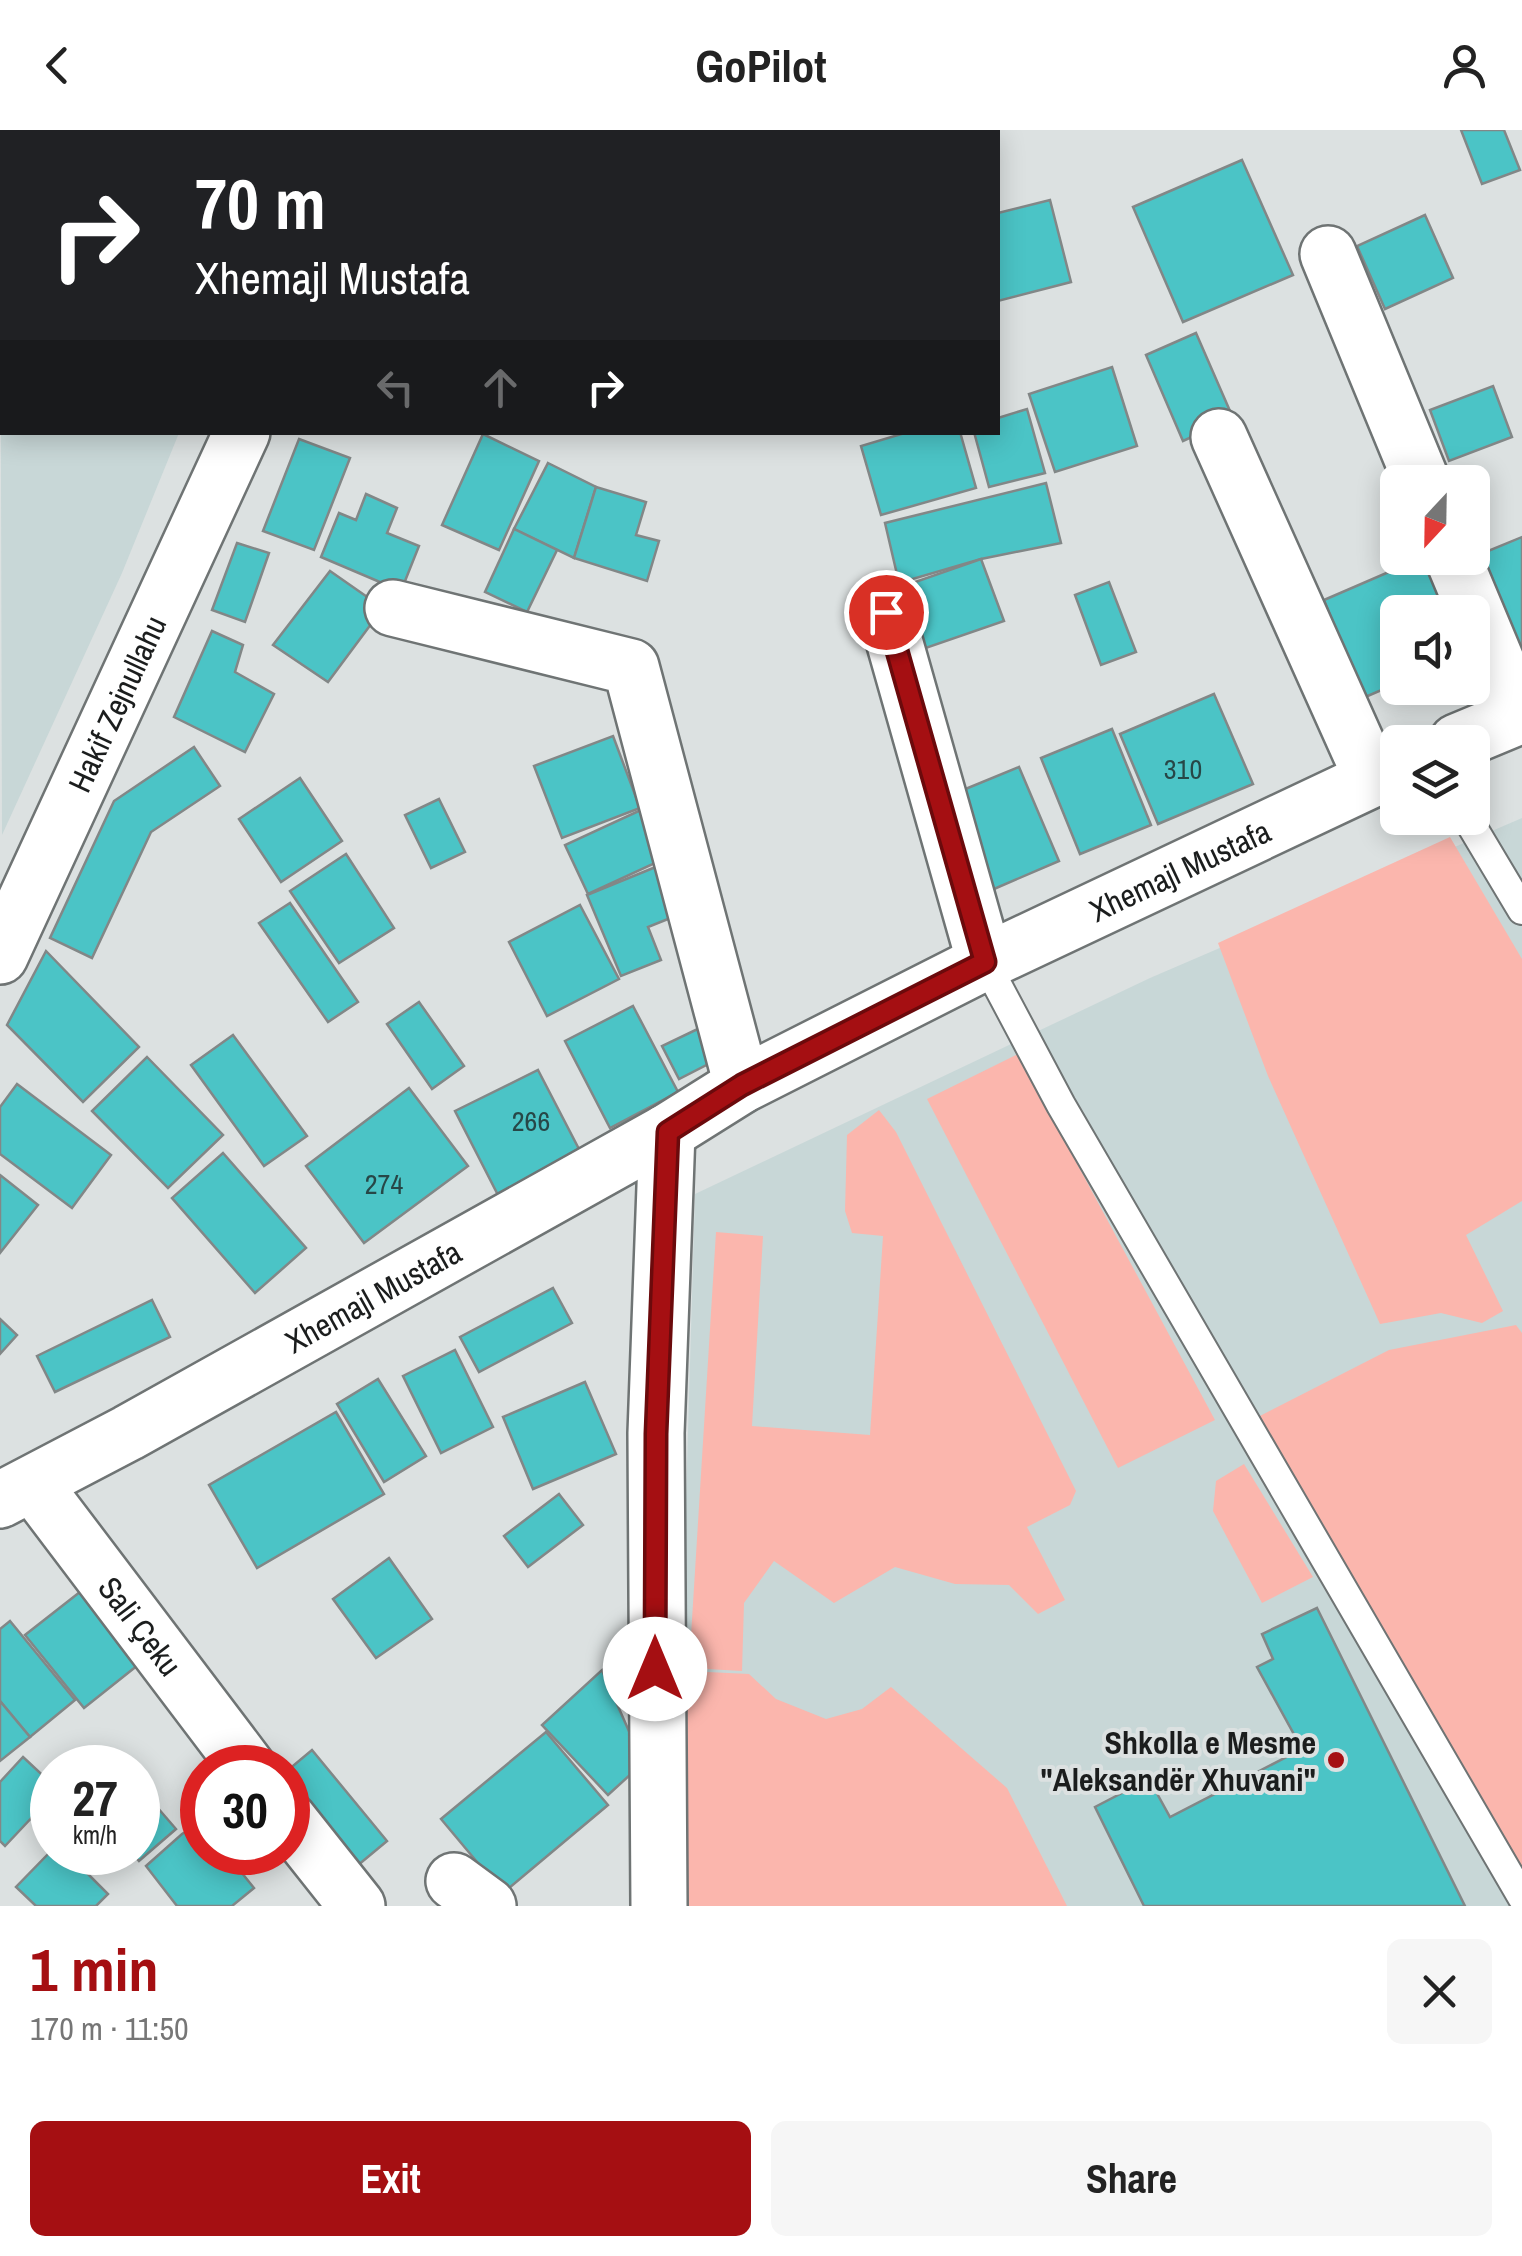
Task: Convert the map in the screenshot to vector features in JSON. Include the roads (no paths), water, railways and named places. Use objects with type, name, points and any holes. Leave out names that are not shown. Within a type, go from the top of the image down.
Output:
[{"type":"street","points":[[1328,254],[1415,465]]},
{"type":"street","name":"Xhemajl Mustafa","points":[[1219,437],[1380,762]]},
{"type":"street","name":"Hakif Zejnullahu","points":[[7,918],[229,440]]},
{"type":"street","points":[[1460,575],[1520,716],[1490,728]]},
{"type":"street","points":[[393,608],[631,668],[742,1085]]},
{"type":"street","points":[[886,612],[985,962]]},
{"type":"street","name":"Xhemajl Mustafa","points":[[16,1492],[668,1132],[742,1085],[985,962],[1380,774]]},
{"type":"street","points":[[659,1906],[656,1453],[668,1132]]},
{"type":"street","name":"Sali Çeku","points":[[16,1492],[229,1745]]},
{"type":"street","points":[[310,1846],[357,1906]]},
{"type":"lane","points":[[1476,835],[1522,910]]},
{"type":"lane","points":[[985,962],[1070,1122],[1522,1897]]},
{"type":"place","name":"Shkolla e Mesme \"Aleksandër Xhuvani\"","points":[[1336,1760]]}]
